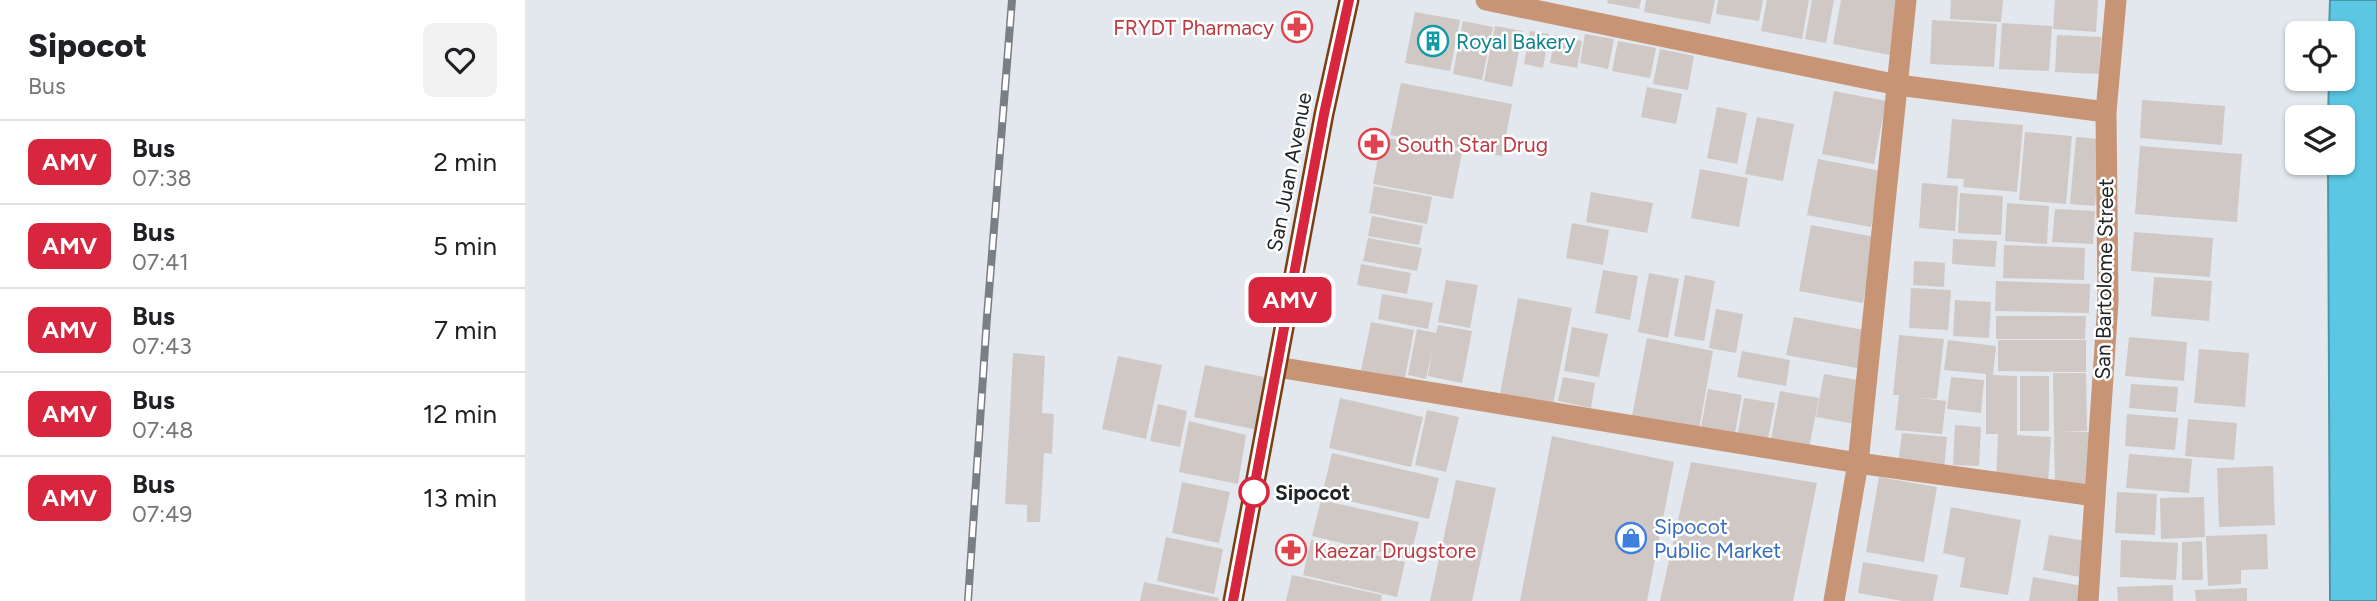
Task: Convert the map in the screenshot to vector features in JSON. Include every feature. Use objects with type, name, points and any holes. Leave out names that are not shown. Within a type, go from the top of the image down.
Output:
[{"type":"highway","name":"San Juan Avenue","points":[[1233,601],[1324,114],[1349,0]]},
{"type":"street","points":[[1486,0],[1898,85],[2105,112]]},
{"type":"street","points":[[1835,601],[1858,463],[1906,0]]},
{"type":"street","name":"San Bartolome Street","points":[[2088,601],[2108,302],[2105,112],[2116,0]]},
{"type":"street","points":[[1277,368],[1858,463],[2095,496]]},
{"type":"water","points":[[2330,0],[2377,0],[2377,601],[2330,601],[2328,175],[2355,175],[2355,105],[2328,105],[2329,91],[2355,91],[2355,21],[2329,21]]},
{"type":"building","points":[[1608,0],[1641,0],[1639,9],[1607,3]]},
{"type":"building","points":[[1646,0],[1715,0],[1710,24],[1644,12]]},
{"type":"building","points":[[1718,0],[1763,0],[1759,21],[1716,14]]},
{"type":"building","points":[[1767,0],[1809,0],[1802,39],[1761,31]]},
{"type":"building","points":[[1812,0],[1834,0],[1826,43],[1805,39]]},
{"type":"building","points":[[1841,0],[1905,0],[1895,56],[1833,44]]},
{"type":"building","points":[[1951,0],[2003,0],[2001,22],[1950,19]]},
{"type":"building","points":[[2055,0],[2098,0],[2096,32],[2053,29]]},
{"type":"building","name":"Royal Bakery","points":[[1415,12],[1460,20],[1450,71],[1405,63]]},
{"type":"building","points":[[1932,20],[1997,24],[1994,67],[1930,64]]},
{"type":"building","points":[[1463,21],[1493,27],[1482,80],[1453,74]]},
{"type":"building","points":[[2002,23],[2052,26],[2049,71],[1999,69]]},
{"type":"building","points":[[1495,26],[1523,31],[1512,87],[1484,81]]},
{"type":"building","points":[[1530,31],[1549,34],[1543,68],[1524,64]]},
{"type":"building","points":[[1585,34],[1614,39],[1608,69],[1580,63]]},
{"type":"building","points":[[1555,35],[1582,41],[1577,68],[1550,63]]},
{"type":"building","points":[[2057,35],[2101,37],[2099,74],[2055,72]]},
{"type":"building","points":[[1618,41],[1656,48],[1650,78],[1612,71]]},
{"type":"building","points":[[1660,49],[1694,56],[1688,90],[1653,84]]},
{"type":"building","points":[[1401,83],[1512,104],[1502,156],[1390,135]]},
{"type":"building","points":[[1647,87],[1682,94],[1676,124],[1641,117]]},
{"type":"building","points":[[1834,91],[1886,101],[1874,164],[1822,154]]},
{"type":"building","points":[[2142,100],[2225,106],[2222,145],[2140,138]]},
{"type":"building","points":[[1717,107],[1747,113],[1737,164],[1707,158]]},
{"type":"building","points":[[1757,117],[1794,124],[1783,181],[1745,174]]},
{"type":"building","points":[[1952,119],[2023,125],[2017,192],[1963,187],[1964,179],[1947,178]]},
{"type":"building","points":[[2025,132],[2072,136],[2066,204],[2019,200]]},
{"type":"building","points":[[1382,137],[1462,152],[1453,199],[1373,184]]},
{"type":"building","points":[[2076,137],[2101,139],[2095,206],[2070,204]]},
{"type":"building","points":[[2140,146],[2242,154],[2237,222],[2135,214]]},
{"type":"building","points":[[1818,159],[1881,171],[1871,227],[1807,215]]},
{"type":"building","points":[[1700,169],[1748,178],[1739,227],[1691,218]]},
{"type":"building","points":[[1922,183],[1958,186],[1955,231],[1919,228]]},
{"type":"building","points":[[1374,186],[1432,197],[1427,224],[1369,213]]},
{"type":"building","points":[[1591,192],[1653,203],[1647,233],[1586,222]]},
{"type":"building","points":[[1960,193],[2003,196],[2001,235],[1958,233]]},
{"type":"building","points":[[2007,203],[2049,206],[2047,244],[2005,241]]},
{"type":"building","points":[[2055,209],[2095,211],[2093,244],[2052,242]]},
{"type":"building","points":[[1372,216],[1423,226],[1419,245],[1368,236]]},
{"type":"building","points":[[1572,223],[1609,230],[1603,265],[1566,258]]},
{"type":"building","points":[[1811,225],[1875,237],[1863,303],[1799,291]]},
{"type":"building","points":[[2134,232],[2213,238],[2210,277],[2131,271]]},
{"type":"building","points":[[1368,238],[1422,248],[1417,271],[1363,261]]},
{"type":"building","points":[[1953,239],[1997,241],[1995,267],[1952,264]]},
{"type":"building","points":[[2004,245],[2085,248],[2084,280],[2003,278]]},
{"type":"building","points":[[1914,261],[1945,263],[1944,287],[1913,285]]},
{"type":"building","points":[[1361,264],[1411,273],[1407,294],[1357,285]]},
{"type":"building","points":[[1603,270],[1638,276],[1630,320],[1595,313]]},
{"type":"building","points":[[1649,273],[1679,279],[1668,338],[1638,332]]},
{"type":"building","points":[[1685,275],[1715,281],[1704,341],[1674,336]]},
{"type":"building","points":[[2154,277],[2212,281],[2209,321],[2151,316]]},
{"type":"building","points":[[1446,280],[1478,285],[1470,328],[1438,322]]},
{"type":"building","points":[[1996,281],[2090,284],[2089,313],[1995,311]]},
{"type":"building","points":[[1911,288],[1951,290],[1948,330],[1909,328]]},
{"type":"building","points":[[1382,294],[1433,303],[1428,329],[1378,319]]},
{"type":"building","points":[[1518,298],[1572,308],[1553,404],[1500,394]]},
{"type":"building","points":[[1955,300],[1991,302],[1989,338],[1953,336]]},
{"type":"building","points":[[1716,309],[1743,314],[1736,353],[1709,348]]},
{"type":"building","points":[[1996,316],[2086,316],[2085,339],[1996,339]]},
{"type":"building","points":[[1794,317],[1869,331],[1862,369],[1786,355]]},
{"type":"building","points":[[1371,322],[1414,330],[1405,378],[1361,370]]},
{"type":"building","points":[[1438,325],[1472,331],[1462,383],[1428,376],[1433,347],[1426,379],[1408,375],[1417,329],[1436,333]]},
{"type":"building","points":[[1572,327],[1608,334],[1599,377],[1564,371]]},
{"type":"building","points":[[1899,335],[1944,339],[1937,399],[1919,398],[1946,401],[1942,434],[1895,430],[1899,395],[1893,395]]},
{"type":"building","points":[[2129,337],[2187,342],[2184,381],[2125,376]]},
{"type":"building","points":[[1647,338],[1713,351],[1699,429],[1632,416]]},
{"type":"building","points":[[1948,340],[1996,346],[1993,375],[2017,376],[2017,435],[2051,437],[2048,484],[1996,481],[1998,434],[1986,434],[1986,374],[1944,370]]},
{"type":"building","points":[[1998,340],[2086,340],[2086,372],[1998,371]]},
{"type":"building","points":[[2199,349],[2249,353],[2245,407],[2194,403]]},
{"type":"building","points":[[1742,351],[1790,360],[1786,386],[1737,377]]},
{"type":"building","points":[[1013,353],[1045,356],[1042,413],[1054,414],[1052,454],[1044,453],[1040,522],[1027,522],[1027,505],[1005,504]]},
{"type":"building","points":[[1118,356],[1162,365],[1146,439],[1102,429]]},
{"type":"building","points":[[1205,365],[1269,378],[1258,430],[1194,417]]},
{"type":"building","points":[[2053,373],[2086,373],[2087,431],[2058,432],[2089,432],[2090,489],[2055,489]]},
{"type":"building","points":[[1824,374],[1863,381],[1855,424],[1816,417]]},
{"type":"building","points":[[2020,376],[2049,376],[2049,431],[2020,431]]},
{"type":"building","points":[[1563,377],[1595,383],[1591,408],[1558,401]]},
{"type":"building","points":[[1951,377],[1984,380],[1981,413],[1947,409]]},
{"type":"building","points":[[2131,384],[2178,387],[2176,412],[2129,408]]},
{"type":"building","points":[[1708,389],[1742,395],[1734,439],[1700,433]]},
{"type":"building","points":[[1780,391],[1819,398],[1808,453],[1770,445]]},
{"type":"building","points":[[1340,398],[1423,417],[1411,467],[1329,448]]},
{"type":"building","points":[[1744,398],[1775,403],[1767,444],[1737,438]]},
{"type":"building","points":[[1158,404],[1187,411],[1180,447],[1150,441]]},
{"type":"building","points":[[1427,410],[1459,417],[1446,472],[1415,465]]},
{"type":"building","points":[[2127,414],[2178,418],[2175,450],[2125,446]]},
{"type":"building","points":[[2188,419],[2237,423],[2234,460],[2185,456]]},
{"type":"building","points":[[1189,421],[1246,435],[1238,484],[1179,472]]},
{"type":"building","points":[[1955,425],[1981,427],[1979,466],[1953,465]]},
{"type":"building","points":[[1902,433],[1947,437],[1944,469],[1898,464]]},
{"type":"building","points":[[1552,436],[1674,462],[1647,601],[1520,601]]},
{"type":"building","points":[[1332,453],[1439,478],[1429,519],[1322,495]]},
{"type":"building","points":[[2129,454],[2192,459],[2189,493],[2126,488]]},
{"type":"building","points":[[1691,462],[1817,483],[1793,601],[1660,601]]},
{"type":"building","points":[[2273,466],[2275,525],[2219,527],[2217,468]]},
{"type":"building","points":[[1879,477],[1937,487],[1924,562],[1866,552]]},
{"type":"building","points":[[1456,480],[1496,488],[1472,601],[1430,601]]},
{"type":"building","points":[[1182,482],[1230,492],[1219,543],[1172,533]]},
{"type":"building","points":[[2117,492],[2157,494],[2155,535],[2115,533]]},
{"type":"building","points":[[2204,497],[2205,537],[2161,539],[2160,498]]},
{"type":"building","points":[[1321,500],[1419,522],[1410,559],[1312,536]]},
{"type":"building","points":[[1951,507],[2021,520],[2008,595],[1960,587],[1965,558],[1943,553]]},
{"type":"building","points":[[2267,534],[2268,569],[2241,570],[2241,584],[2208,586],[2206,536]]},
{"type":"building","points":[[2049,535],[2086,541],[2080,577],[2043,570]]},
{"type":"building","points":[[1166,537],[1223,549],[1214,594],[1157,581]]},
{"type":"building","points":[[1311,540],[1405,562],[1397,597],[1303,575]]},
{"type":"building","points":[[2121,540],[2178,543],[2176,580],[2120,577]]},
{"type":"building","points":[[2202,541],[2203,580],[2182,580],[2182,542]]},
{"type":"building","points":[[1863,562],[1938,575],[1933,601],[1902,601],[1858,593]]},
{"type":"building","points":[[1292,575],[1382,595],[1381,601],[1286,601]]},
{"type":"building","points":[[2033,577],[2083,586],[2081,601],[2029,601]]},
{"type":"building","points":[[1144,582],[1219,598],[1218,601],[1140,601]]},
{"type":"building","points":[[2173,585],[2173,601],[2118,601],[2117,587]]},
{"type":"building","points":[[2247,588],[2247,601],[2196,601],[2195,590]]},
{"type":"railway","points":[[968,601],[1012,0]]},
{"type":"bus line","name":"AMV","points":[[1233,601],[1324,114],[1349,0]]},
{"type":"place","name":"FRYDT Pharmacy","points":[[1297,27]]},
{"type":"place","name":"Royal Bakery","points":[[1433,41]]},
{"type":"place","name":"South Star Drug","points":[[1374,144]]},
{"type":"place","name":"Sipocot","points":[[1254,492]]},
{"type":"place","name":"Sipocot Public Market","points":[[1631,538]]},
{"type":"place","name":"Kaezar Drugstore","points":[[1291,550]]}]
